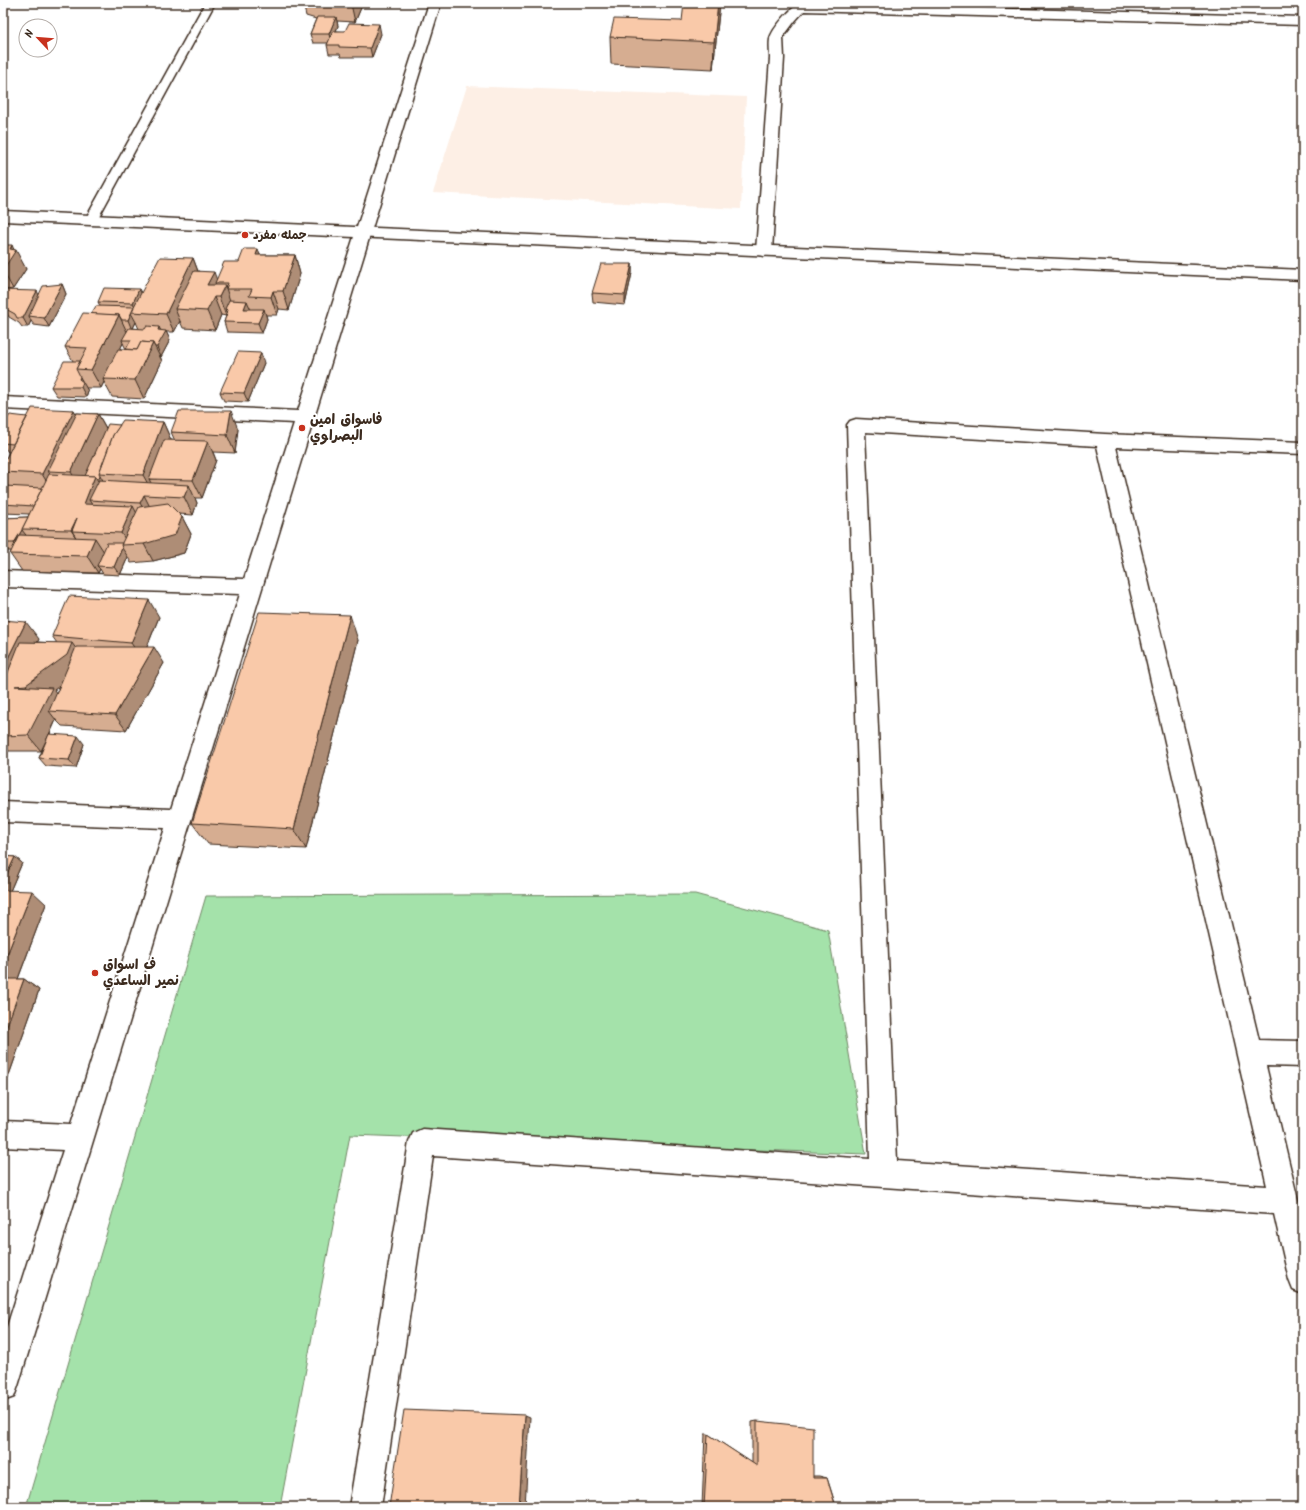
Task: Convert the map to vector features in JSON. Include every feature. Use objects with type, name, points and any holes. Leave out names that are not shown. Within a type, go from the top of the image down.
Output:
[{"type":"street","points":[[3,1386],[306,417],[362,232],[435,3]]},
{"type":"street","points":[[764,251],[778,58],[776,37],[790,18],[801,7],[1087,9],[1303,21]]},
{"type":"street","points":[[3,216],[1303,275]]},
{"type":"street","points":[[3,403],[306,417]]},
{"type":"street","points":[[884,1174],[856,425],[1105,440],[1303,448]]},
{"type":"street","points":[[1105,440],[1303,1280]]},
{"type":"street","points":[[3,579],[253,586]]},
{"type":"street","points":[[3,812],[180,819]]},
{"type":"street","points":[[1250,1052],[1303,1054]]},
{"type":"street","points":[[3,1134],[81,1138]]},
{"type":"street","points":[[365,1507],[422,1142],[1284,1201]]},
{"type":"lane","points":[[92,220],[210,3]]},
{"type":"shaded area","points":[[467,86],[746,97],[741,209],[433,193]]},
{"type":"green space","points":[[695,894],[828,930],[866,1154],[350,1135],[280,1507],[26,1507],[206,896]]},
{"type":"building","points":[[329,3],[351,3],[351,4]]},
{"type":"building","points":[[684,3],[718,3],[714,42],[610,37],[614,19],[682,21]]},
{"type":"building","points":[[317,17],[336,17],[329,34],[310,34]]},
{"type":"building","points":[[349,23],[379,24],[370,48],[327,45],[333,31],[345,31]]},
{"type":"building","points":[[3,245],[12,245],[10,249],[16,250],[3,270]]},
{"type":"building","points":[[244,249],[258,249],[256,255],[295,255],[283,291],[273,291],[271,297],[249,296],[252,289],[226,289],[228,283],[215,283],[224,262],[239,262]]},
{"type":"building","points":[[160,257],[193,258],[166,314],[131,312]]},
{"type":"building","points":[[601,264],[632,264],[625,295],[592,293]]},
{"type":"building","points":[[194,271],[214,272],[207,285],[225,285],[219,297],[214,297],[207,311],[175,309]]},
{"type":"building","points":[[62,284],[44,318],[29,316],[43,286]]},
{"type":"building","points":[[104,288],[139,289],[133,303],[98,302]]},
{"type":"building","points":[[3,290],[37,291],[23,318],[17,318],[15,314],[4,308],[8,301],[3,300]]},
{"type":"building","points":[[229,300],[247,301],[244,309],[264,309],[258,323],[224,322],[228,310],[225,309]]},
{"type":"building","points":[[96,306],[134,307],[128,320],[122,320],[119,315],[91,314]]},
{"type":"building","points":[[83,313],[119,315],[91,370],[76,369],[87,348],[65,347]]},
{"type":"building","points":[[147,326],[159,327],[158,330],[166,331],[157,347],[155,347],[153,343],[141,342],[137,350],[126,349],[131,340],[122,340],[129,328],[145,329]]},
{"type":"building","points":[[141,342],[153,343],[135,380],[103,379],[118,349],[137,350]]},
{"type":"building","points":[[238,352],[261,353],[244,393],[220,392]]},
{"type":"building","points":[[64,361],[80,361],[76,369],[80,377],[79,379],[83,382],[81,387],[51,387]]},
{"type":"building","points":[[32,408],[74,410],[42,474],[3,472],[3,464]]},
{"type":"building","points":[[179,411],[231,411],[227,435],[171,432]]},
{"type":"building","points":[[77,413],[98,414],[71,472],[48,471]]},
{"type":"building","points":[[10,415],[27,417],[13,444],[3,443],[3,424]]},
{"type":"building","points":[[123,420],[163,422],[143,475],[99,473],[113,435]]},
{"type":"building","points":[[108,424],[120,425],[113,435],[99,473],[100,475],[98,481],[95,476],[85,476]]},
{"type":"building","points":[[164,440],[208,441],[193,480],[149,479]]},
{"type":"building","points":[[49,474],[95,476],[84,504],[133,506],[121,533],[72,531],[77,518],[71,530],[22,529]]},
{"type":"building","points":[[99,480],[189,485],[184,497],[144,495],[140,503],[89,500]]},
{"type":"building","points":[[4,486],[42,488],[33,506],[3,504]]},
{"type":"building","points":[[168,503],[182,517],[175,535],[144,544],[121,545],[139,507]]},
{"type":"building","points":[[28,517],[14,543],[3,543],[3,518]]},
{"type":"building","points":[[19,535],[95,538],[87,556],[10,554]]},
{"type":"building","points":[[107,543],[122,543],[122,548],[114,567],[97,566]]},
{"type":"building","points":[[69,596],[149,600],[131,643],[52,636]]},
{"type":"building","points":[[259,612],[350,615],[294,829],[192,823]]},
{"type":"building","points":[[3,620],[26,622],[3,668]]},
{"type":"building","points":[[20,642],[72,643],[67,655],[26,685],[15,686],[52,688],[28,735],[3,736],[3,685]]},
{"type":"building","points":[[76,647],[154,647],[115,715],[49,711]]},
{"type":"building","points":[[49,734],[78,736],[69,760],[39,758]]},
{"type":"building","points":[[3,856],[15,857],[3,882]]},
{"type":"building","points":[[3,890],[32,891],[3,965]]},
{"type":"building","points":[[3,979],[24,979],[3,1036]]},
{"type":"building","points":[[404,1410],[525,1415],[519,1507],[389,1507]]},
{"type":"building","points":[[757,1421],[813,1427],[813,1478],[827,1478],[835,1504],[850,1507],[704,1507],[708,1434],[757,1466]]},
{"type":"place","name":"جمله مفرد","points":[[245,235]]},
{"type":"place","name":"فاسواق امين البصراوي","points":[[302,428]]},
{"type":"place","name":"ف اسواق نمير الساعدي","points":[[95,973]]}]
